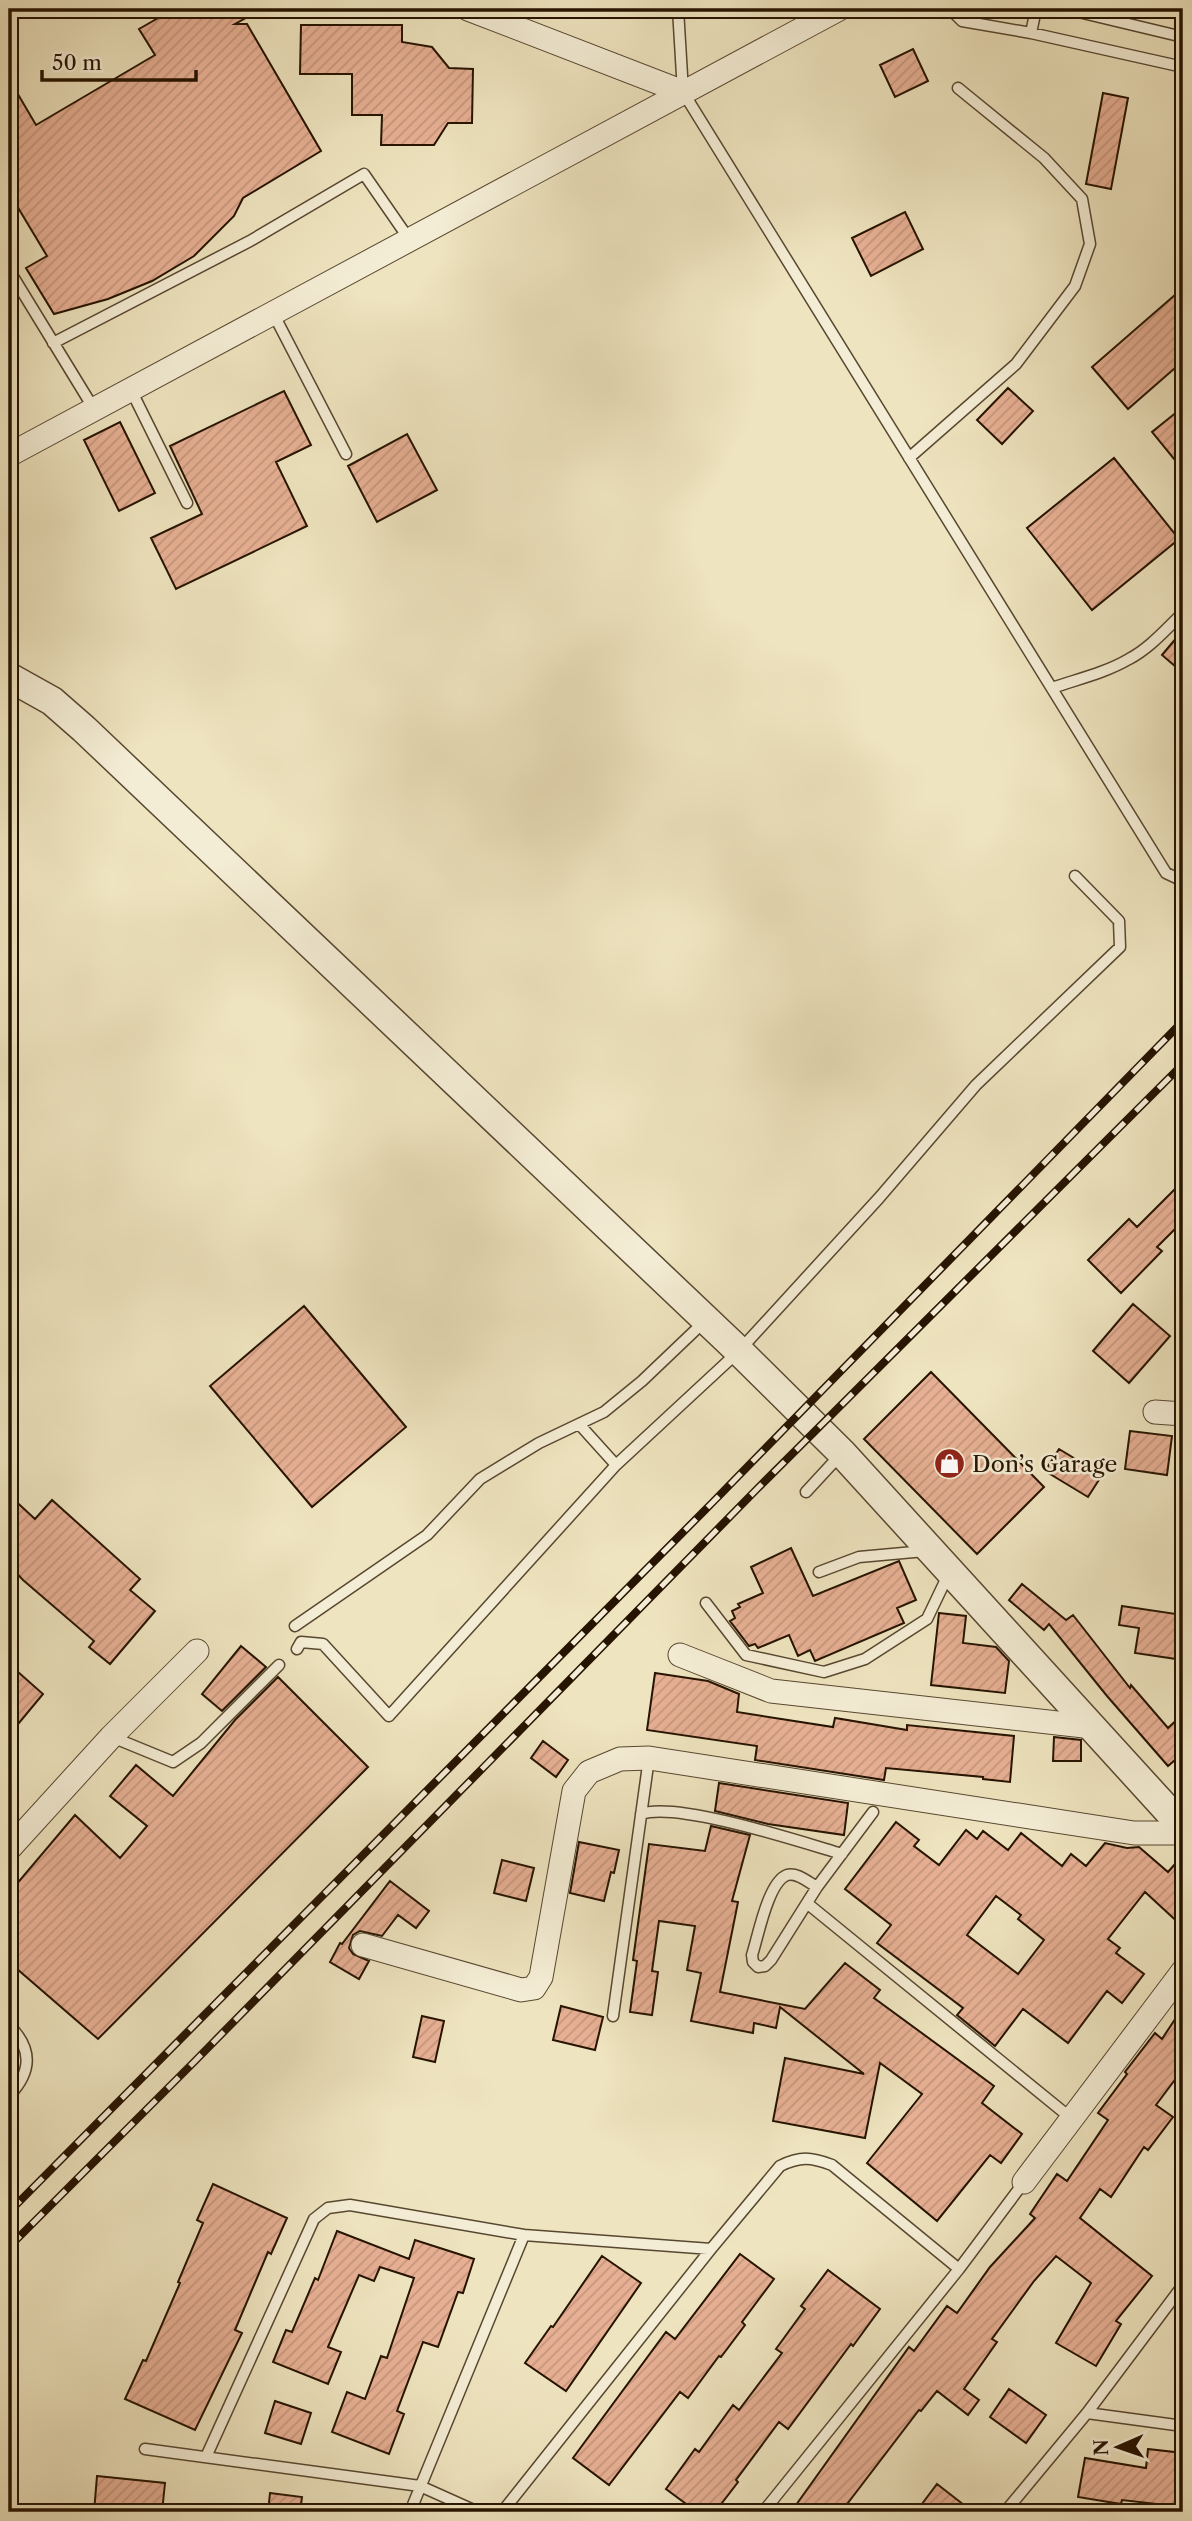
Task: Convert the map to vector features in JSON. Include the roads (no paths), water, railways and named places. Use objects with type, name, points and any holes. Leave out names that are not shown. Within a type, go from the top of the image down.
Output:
[{"type":"street","points":[[468,9],[683,92]]},
{"type":"street","points":[[9,455],[839,9]]},
{"type":"street","points":[[14,685],[52,701],[84,729],[739,1351],[842,1453],[1181,1820],[1134,1833],[649,1758],[620,1759],[589,1772],[574,1791],[541,1977],[534,1988],[521,1990],[363,1945]]},
{"type":"street","points":[[1155,1412],[1183,1414]]},
{"type":"street","points":[[9,1849],[111,1737],[197,1651]]},
{"type":"street","points":[[680,1655],[771,1691],[1093,1727]]},
{"type":"street","points":[[1024,2182],[1183,1971]]},
{"type":"lane","points":[[678,9],[683,92],[1166,873],[1183,881]]},
{"type":"lane","points":[[950,9],[962,21],[1031,33],[1183,67]]},
{"type":"lane","points":[[1031,33],[1037,9]]},
{"type":"lane","points":[[1066,9],[1183,37]]},
{"type":"lane","points":[[909,458],[1016,363],[1075,286],[1090,244],[1082,199],[1044,158],[958,88]]},
{"type":"lane","points":[[53,343],[250,241],[365,174],[409,239]]},
{"type":"lane","points":[[9,270],[94,409]]},
{"type":"lane","points":[[273,312],[346,454]]},
{"type":"lane","points":[[131,389],[187,503]]},
{"type":"lane","points":[[1052,688],[1131,659],[1183,613]]},
{"type":"lane","points":[[297,1649],[301,1642],[323,1644],[389,1716],[616,1465],[739,1351],[879,1198],[976,1084],[1119,947],[1119,921],[1075,876]]},
{"type":"lane","points":[[295,1626],[427,1535],[480,1479],[539,1443],[604,1412],[642,1381],[706,1320]]},
{"type":"lane","points":[[579,1424],[616,1465]]},
{"type":"lane","points":[[806,1492],[842,1453]]},
{"type":"lane","points":[[706,1603],[746,1655],[824,1672],[865,1659],[927,1619],[941,1561],[859,1557],[819,1572]]},
{"type":"lane","points":[[111,1737],[173,1762],[201,1743],[279,1665]]},
{"type":"lane","points":[[613,2016],[649,1758]]},
{"type":"lane","points":[[641,1814],[652,1810],[690,1814],[842,1854]]},
{"type":"lane","points":[[817,1887],[796,1875],[787,1875],[779,1880],[771,1892],[752,1955],[753,1962],[758,1967],[765,1966],[771,1960],[817,1887],[873,1812]]},
{"type":"lane","points":[[808,1904],[1072,2119]]},
{"type":"lane","points":[[9,2025],[19,2035],[27,2054],[26,2070],[21,2083],[9,2096]]},
{"type":"lane","points":[[502,2512],[780,2165],[796,2158],[832,2165],[959,2269]]},
{"type":"lane","points":[[763,2512],[959,2269],[1024,2182]]},
{"type":"lane","points":[[206,2457],[314,2219],[328,2208],[350,2205],[524,2235],[711,2249]]},
{"type":"lane","points":[[410,2512],[524,2235]]},
{"type":"lane","points":[[1005,2512],[1087,2413],[1183,2285]]},
{"type":"lane","points":[[1087,2413],[1183,2426]]},
{"type":"lane","points":[[145,2449],[420,2486],[478,2512]]},
{"type":"railway","points":[[9,2212],[711,1504],[1183,1021]]},
{"type":"railway","points":[[9,2247],[757,1489],[1183,1064]]},
{"type":"place","name":"Don’s Garage","points":[[949,1464]]}]
